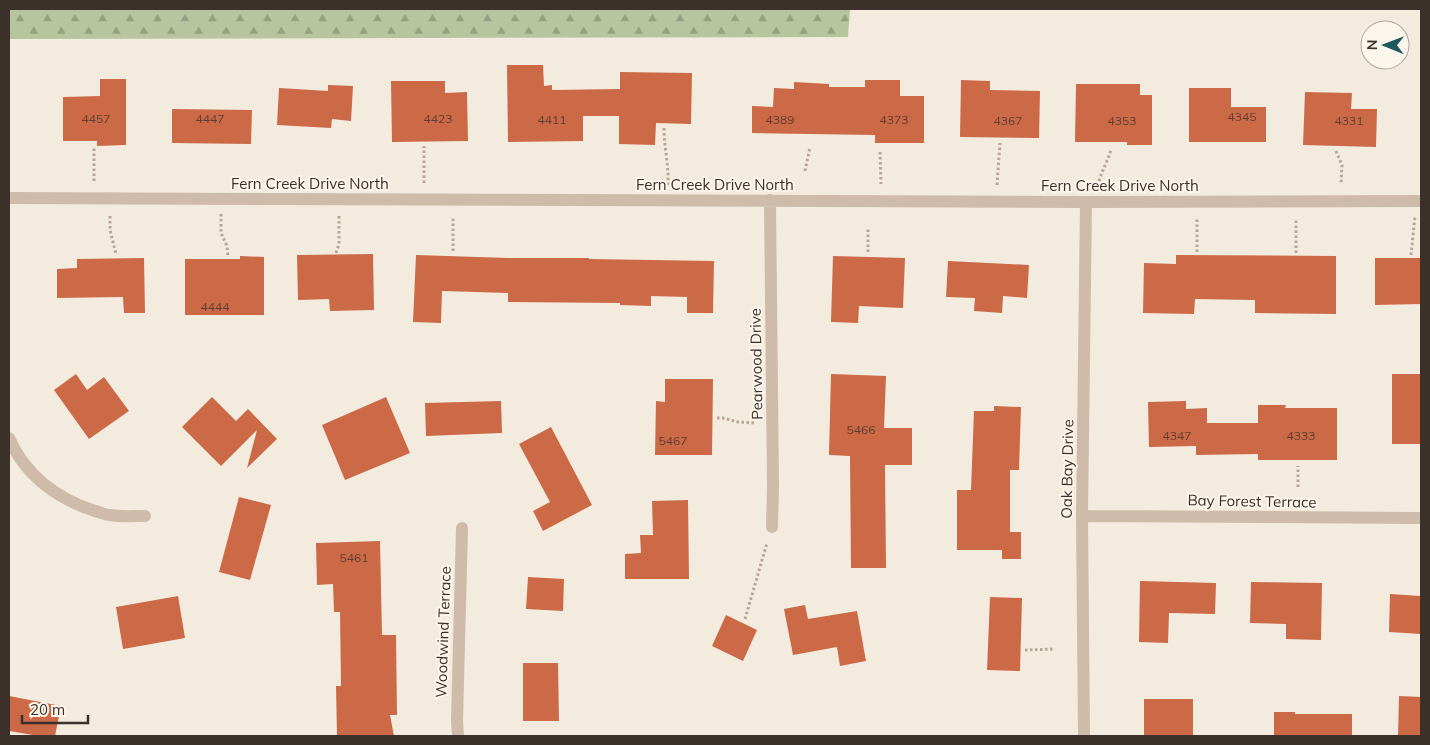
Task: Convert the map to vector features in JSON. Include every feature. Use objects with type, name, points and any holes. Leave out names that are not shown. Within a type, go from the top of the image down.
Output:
[{"type":"street","name":"Fern Creek Drive North","points":[[9,198],[1092,202],[1418,201]]},
{"type":"street","name":"Pearwood Drive","points":[[770,200],[772,527]]},
{"type":"street","name":"Oak Bay Drive","points":[[1084,736],[1082,516],[1092,202]]},
{"type":"street","points":[[9,438],[29,470],[59,496],[79,506],[110,516],[145,516]]},
{"type":"street","name":"Bay Forest Terrace","points":[[1082,516],[1421,518]]},
{"type":"street","name":"Woodwind Terrace","points":[[458,736],[462,528]]},
{"type":"path","points":[[664,128],[668,171],[668,200]]},
{"type":"path","points":[[996,201],[1000,143]]},
{"type":"path","points":[[424,146],[424,199]]},
{"type":"path","points":[[94,147],[94,198]]},
{"type":"path","points":[[805,171],[810,147]]},
{"type":"path","points":[[1092,202],[1099,178],[1109,158],[1111,149]]},
{"type":"path","points":[[1336,151],[1342,165],[1341,201]]},
{"type":"path","points":[[880,152],[881,200]]},
{"type":"path","points":[[110,198],[110,230],[116,254]]},
{"type":"path","points":[[221,199],[221,233],[227,246],[228,257]]},
{"type":"path","points":[[336,253],[339,244],[338,199]]},
{"type":"path","points":[[453,199],[453,251]]},
{"type":"path","points":[[1197,201],[1197,252]]},
{"type":"path","points":[[1296,201],[1296,253]]},
{"type":"path","points":[[1411,255],[1418,201]]},
{"type":"path","points":[[868,227],[868,252]]},
{"type":"path","points":[[717,418],[738,422],[772,423]]},
{"type":"path","points":[[1298,466],[1298,487]]},
{"type":"path","points":[[745,619],[772,527]]},
{"type":"path","points":[[1025,650],[1055,649]]},
{"type":"green space","points":[[9,9],[850,9],[848,37],[9,39]]},
{"type":"building","points":[[507,65],[543,65],[544,86],[552,85],[552,90],[620,89],[620,72],[692,73],[691,124],[656,123],[655,145],[619,144],[619,116],[583,116],[583,141],[508,142]]},
{"type":"building","points":[[100,79],[126,79],[126,145],[97,146],[97,141],[63,141],[63,97],[100,96]]},
{"type":"building","points":[[865,80],[900,80],[900,96],[924,96],[924,143],[875,143],[875,135],[752,133],[752,106],[773,107],[774,88],[794,89],[794,82],[829,84],[829,87],[865,87]]},
{"type":"building","points":[[961,80],[990,81],[990,90],[1040,91],[1039,138],[960,137]]},
{"type":"building","points":[[391,81],[445,81],[445,93],[467,92],[468,141],[392,142]]},
{"type":"building","points":[[1076,84],[1140,84],[1140,95],[1152,95],[1152,145],[1127,145],[1127,142],[1075,142]]},
{"type":"building","points":[[328,85],[353,86],[351,121],[332,119],[331,128],[277,125],[279,88],[328,91]]},
{"type":"building","points":[[1189,88],[1231,88],[1231,107],[1266,107],[1266,142],[1189,142]]},
{"type":"building","points":[[1305,92],[1352,93],[1351,109],[1377,109],[1376,147],[1303,145]]},
{"type":"building","points":[[172,109],[252,110],[251,144],[172,143]]},
{"type":"building","points":[[373,254],[374,310],[330,311],[329,299],[298,300],[297,255]]},
{"type":"building","points":[[416,255],[714,261],[713,313],[687,313],[687,297],[651,296],[651,306],[620,305],[620,303],[508,302],[508,293],[442,291],[441,323],[413,322]]},
{"type":"building","points":[[1176,255],[1336,256],[1336,314],[1255,313],[1255,300],[1195,299],[1194,314],[1143,313],[1144,263],[1176,264]]},
{"type":"building","points":[[240,256],[264,257],[264,315],[185,315],[185,259],[240,259]]},
{"type":"building","points":[[833,256],[905,258],[903,308],[859,306],[858,323],[831,322]]},
{"type":"building","points":[[144,258],[145,313],[124,313],[123,297],[57,298],[57,269],[77,268],[77,259]]},
{"type":"building","points":[[1375,258],[1421,258],[1421,304],[1375,305]]},
{"type":"building","points":[[948,261],[1029,265],[1027,298],[1003,296],[1002,313],[974,311],[975,298],[946,297]]},
{"type":"building","points":[[76,374],[87,390],[104,377],[129,411],[89,439],[54,390]]},
{"type":"building","points":[[831,374],[886,376],[884,428],[912,428],[912,465],[885,465],[886,568],[851,568],[850,456],[829,455]]},
{"type":"building","points":[[1392,374],[1421,374],[1421,444],[1392,444]]},
{"type":"building","points":[[665,379],[713,379],[712,455],[655,455],[656,401],[665,402]]},
{"type":"building","points":[[212,397],[236,421],[248,409],[277,439],[247,468],[257,430],[221,466],[182,427]]},
{"type":"building","points":[[386,397],[410,453],[345,480],[322,425]]},
{"type":"building","points":[[501,401],[502,433],[426,436],[425,403]]},
{"type":"building","points":[[1186,401],[1186,409],[1207,408],[1207,423],[1258,423],[1258,405],[1286,405],[1285,408],[1337,408],[1337,460],[1258,460],[1258,454],[1196,455],[1196,446],[1149,447],[1148,402]]},
{"type":"building","points":[[994,406],[1021,407],[1019,470],[1010,470],[1010,532],[1021,532],[1021,559],[1002,559],[1002,550],[957,550],[957,490],[971,490],[974,411],[994,411]]},
{"type":"building","points":[[551,427],[592,505],[543,531],[533,511],[550,502],[519,444]]},
{"type":"building","points":[[239,497],[271,505],[250,580],[219,572]]},
{"type":"building","points":[[688,500],[689,579],[625,579],[625,554],[641,553],[640,535],[653,535],[652,501]]},
{"type":"building","points":[[380,541],[382,635],[396,635],[397,715],[390,715],[394,736],[337,736],[336,686],[341,686],[340,612],[334,612],[333,584],[317,585],[316,543]]},
{"type":"building","points":[[528,577],[564,579],[563,611],[526,609]]},
{"type":"building","points":[[1140,581],[1216,583],[1215,614],[1169,613],[1168,643],[1139,642]]},
{"type":"building","points":[[1251,582],[1322,583],[1321,640],[1286,639],[1286,624],[1250,623]]},
{"type":"building","points":[[1390,594],[1421,596],[1421,634],[1389,632]]},
{"type":"building","points":[[178,596],[185,638],[123,649],[116,607]]},
{"type":"building","points":[[990,597],[1022,598],[1020,671],[987,670]]},
{"type":"building","points":[[805,605],[808,619],[857,611],[866,661],[840,666],[837,647],[793,655],[784,609]]},
{"type":"building","points":[[726,615],[757,630],[743,661],[712,646]]},
{"type":"building","points":[[523,663],[558,663],[559,721],[523,721]]},
{"type":"building","points":[[9,696],[61,706],[55,736],[39,736],[9,731]]},
{"type":"building","points":[[1399,696],[1421,697],[1421,736],[1398,736]]},
{"type":"building","points":[[1144,699],[1193,699],[1193,736],[1144,736]]},
{"type":"building","points":[[1274,712],[1352,714],[1352,736],[1274,736]]}]
